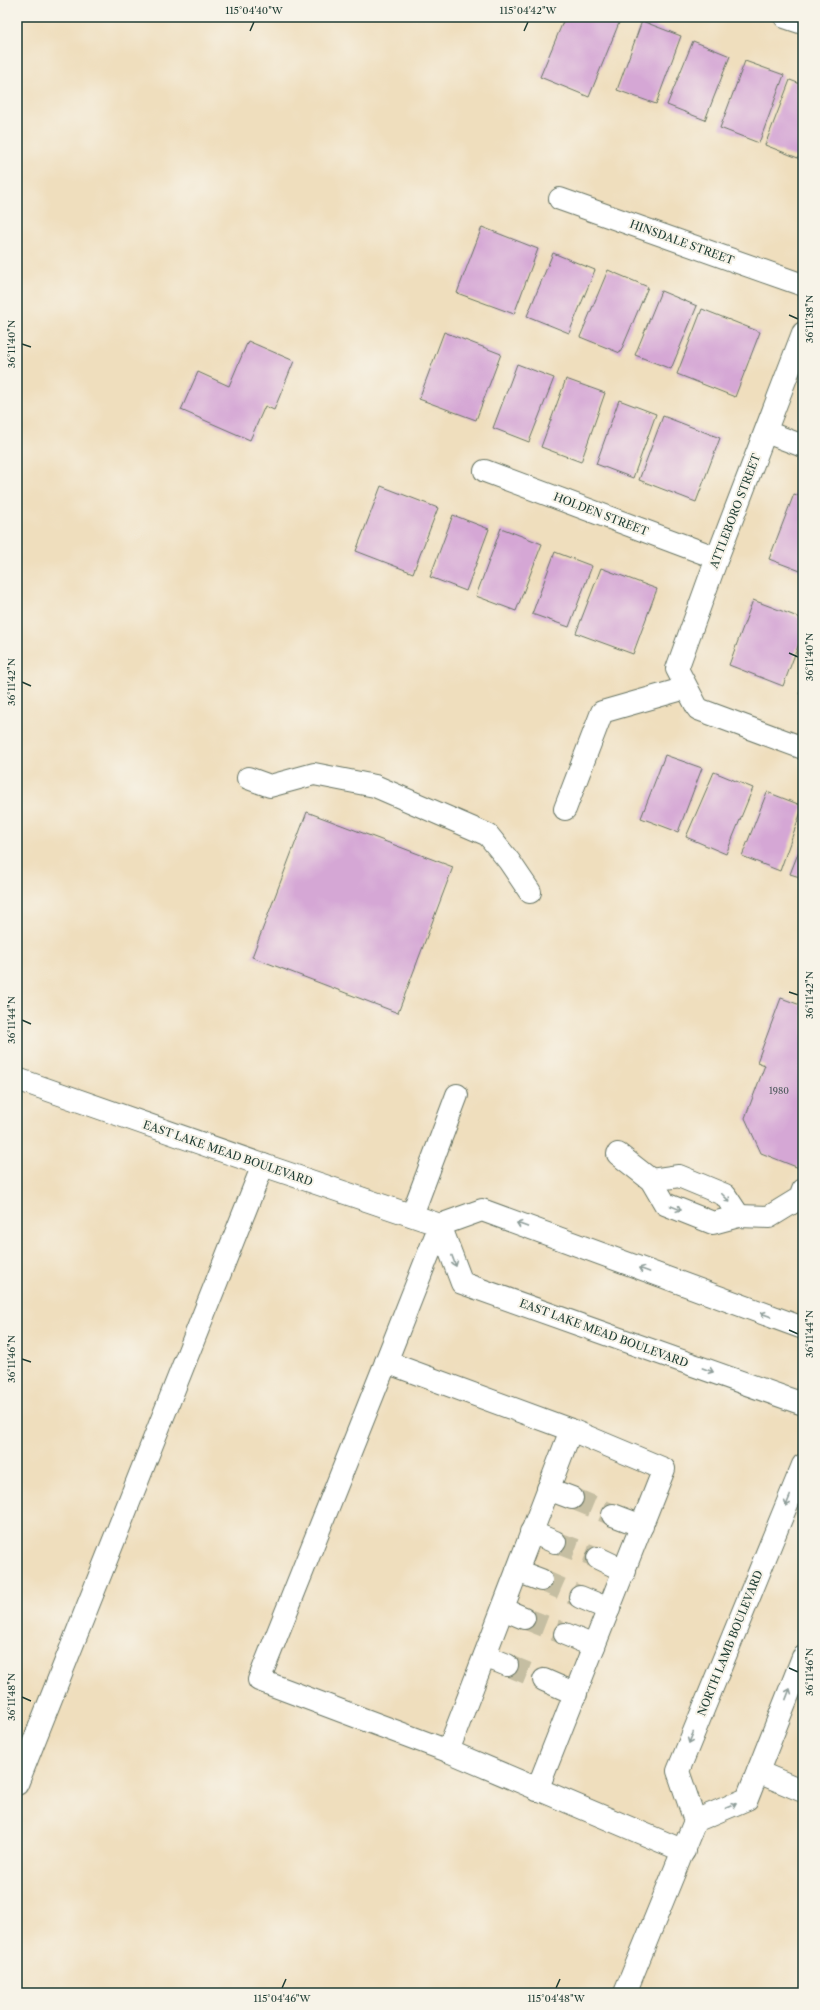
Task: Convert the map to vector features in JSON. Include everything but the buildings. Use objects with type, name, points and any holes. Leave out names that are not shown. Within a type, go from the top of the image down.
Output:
[{"type":"main road","points":[[785,17],[803,23]]},
{"type":"main road","name":"HINSDALE STREET","points":[[560,199],[803,285]]},
{"type":"main road","name":"ATTLEBORO STREET","points":[[803,333],[717,558],[677,669],[698,709],[803,748]]},
{"type":"main road","points":[[766,432],[803,446]]},
{"type":"main road","name":"HOLDEN STREET","points":[[485,471],[717,558]]},
{"type":"main road","points":[[565,809],[602,712],[686,688]]},
{"type":"main road","points":[[248,778],[270,786],[314,774],[375,786],[488,835],[509,861],[530,892]]},
{"type":"main road","name":"EAST LAKE MEAD BOULEVARD","points":[[17,1079],[440,1225],[462,1283],[803,1404]]},
{"type":"main road","points":[[412,1215],[457,1095]]},
{"type":"main road","points":[[618,1154],[651,1180],[665,1204],[713,1223],[739,1216],[769,1217],[800,1198],[803,1190]]},
{"type":"main road","points":[[17,1784],[263,1165]]},
{"type":"main road","points":[[651,1180],[679,1176],[725,1195],[739,1216]]},
{"type":"main road","points":[[684,1851],[448,1751],[258,1680],[440,1225],[482,1210],[803,1328]]},
{"type":"main road","points":[[386,1362],[571,1430],[664,1469],[625,1571],[537,1790]]},
{"type":"main road","points":[[448,1751],[571,1430]]},
{"type":"main road","name":"NORTH LAMB BOULEVARD","points":[[695,1821],[678,1771],[803,1465]]},
{"type":"main road","points":[[548,1489],[572,1498]]},
{"type":"main road","points":[[613,1515],[642,1526]]},
{"type":"main road","points":[[531,1532],[555,1542]]},
{"type":"main road","points":[[598,1558],[625,1571]]},
{"type":"main road","points":[[517,1571],[540,1580]]},
{"type":"main road","points":[[580,1597],[609,1609]]},
{"type":"main road","points":[[503,1609],[524,1618]]},
{"type":"main road","points":[[565,1634],[594,1646]]},
{"type":"main road","points":[[485,1656],[507,1665]]},
{"type":"main road","points":[[625,1993],[695,1821],[747,1799],[803,1657]]},
{"type":"main road","points":[[544,1680],[576,1694]]},
{"type":"main road","points":[[758,1772],[803,1791]]},
{"type":"tunnel","points":[[572,1498],[613,1515]]},
{"type":"tunnel","points":[[555,1542],[598,1558]]},
{"type":"tunnel","points":[[541,1580],[580,1597]]},
{"type":"tunnel","points":[[524,1618],[565,1634]]},
{"type":"tunnel","points":[[507,1665],[544,1680]]}]
